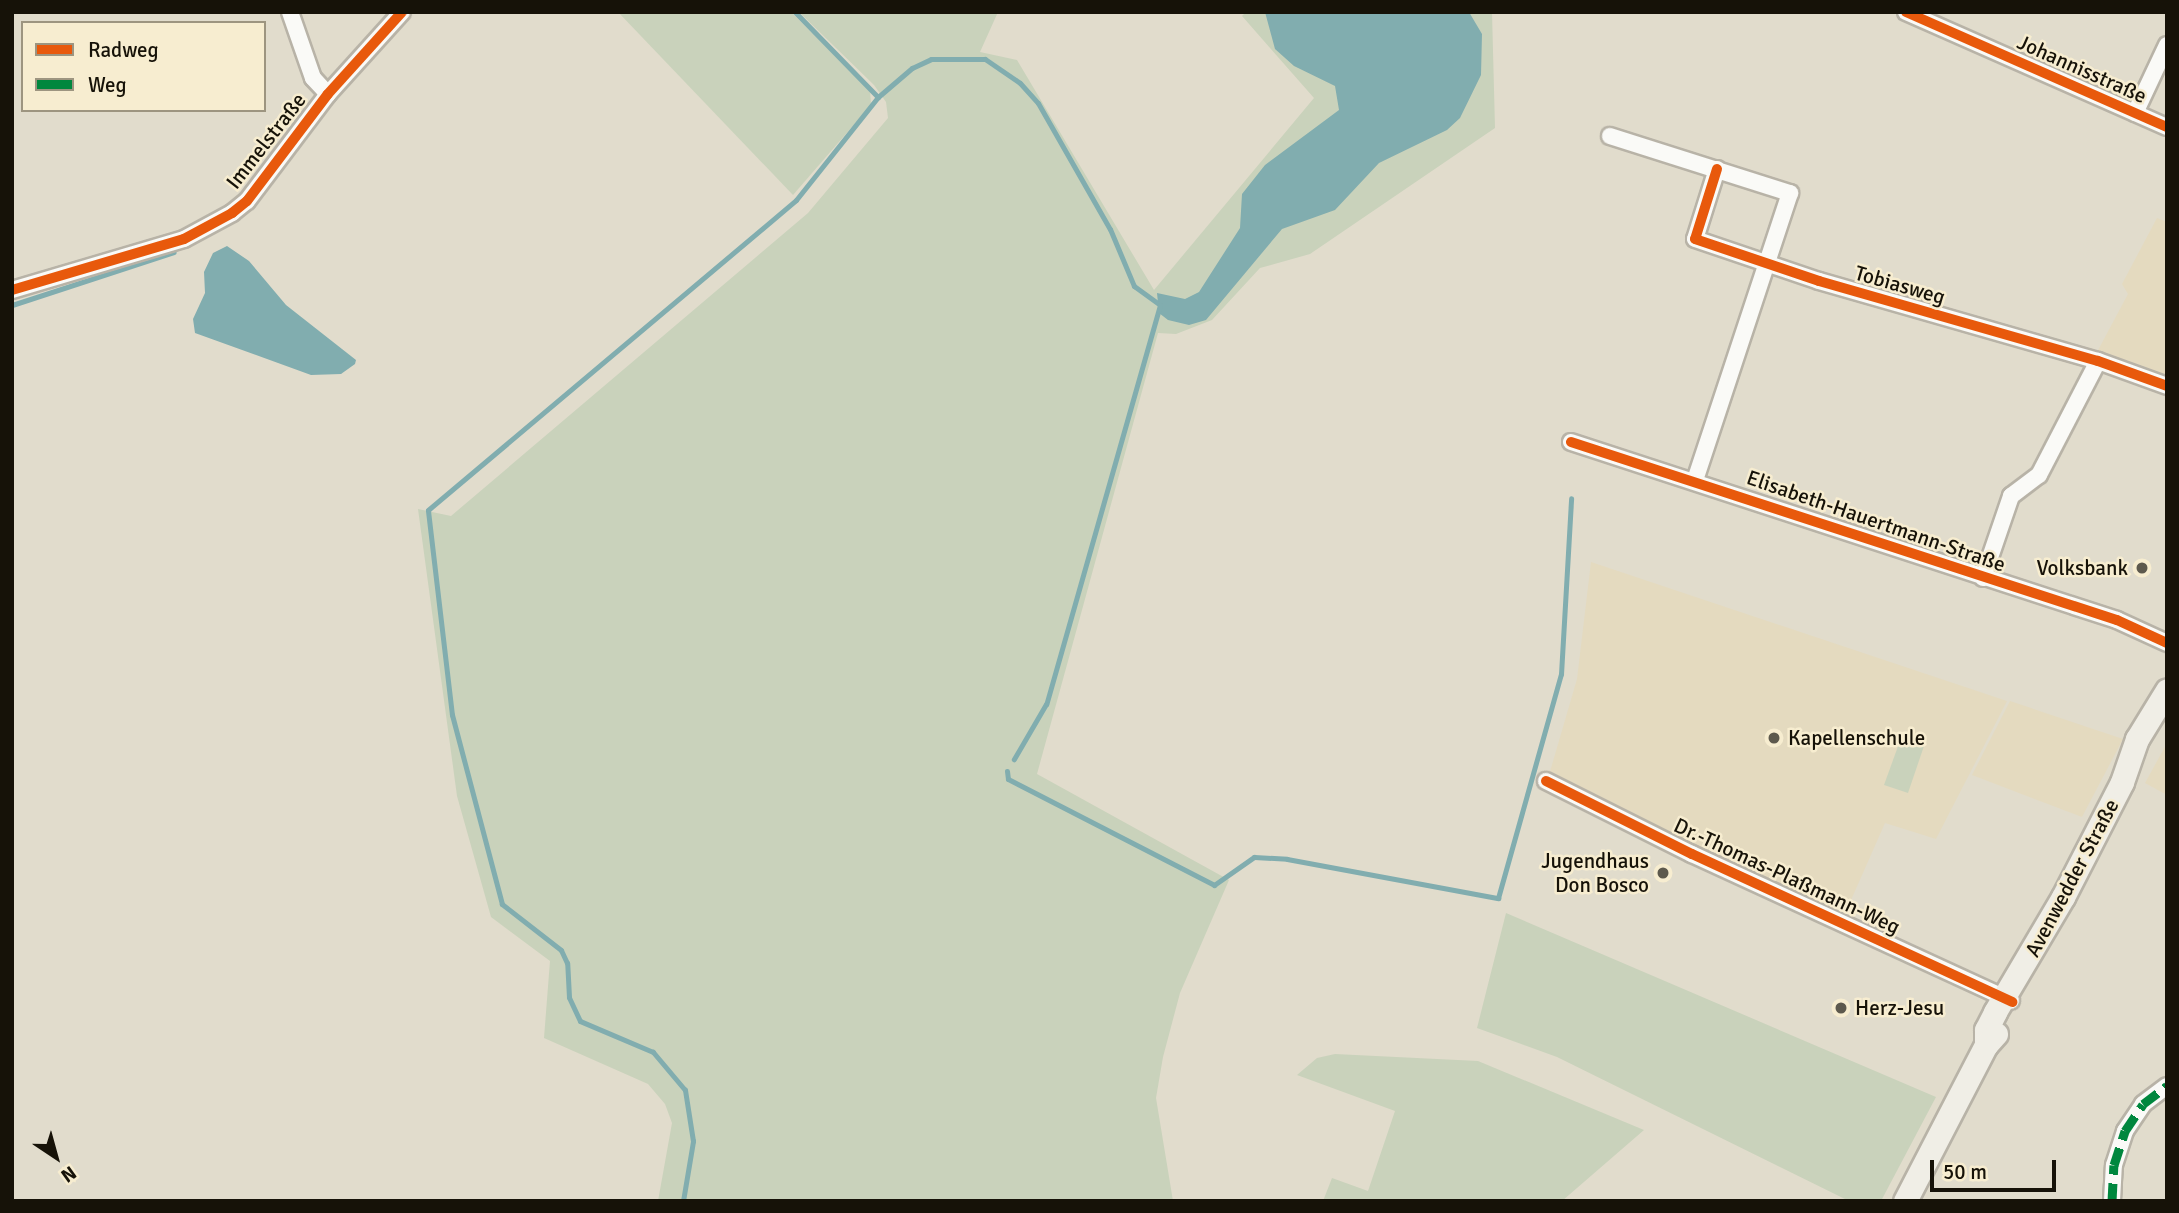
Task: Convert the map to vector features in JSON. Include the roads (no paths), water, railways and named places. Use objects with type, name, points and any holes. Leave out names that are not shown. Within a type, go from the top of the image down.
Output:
[{"type":"main road","name":"Avenwedder Straße","points":[[2122,782],[2137,739],[2167,690]]},
{"type":"main road","name":"Avenwedder Straße","points":[[1905,1201],[2122,782],[2147,747],[2167,707]]},
{"type":"street","points":[[290,12],[313,78],[328,94]]},
{"type":"street","name":"Immelstraße","points":[[12,290],[184,239],[215,224],[247,201],[328,94],[402,12]]},
{"type":"street","name":"Johannisstraße","points":[[1906,12],[2167,127]]},
{"type":"street","points":[[2135,113],[2167,45]]},
{"type":"street","points":[[1611,135],[1790,193],[1695,480]]},
{"type":"street","name":"Tobiasweg","points":[[1717,169],[1695,239],[1766,263],[2098,361],[2167,386]]},
{"type":"street","name":"Elisabeth-Hauertmann-Straße","points":[[1983,578],[2011,496],[2039,475],[2098,361]]},
{"type":"street","name":"Elisabeth-Hauertmann-Straße","points":[[1571,442],[1695,480],[1983,578],[2117,620],[2167,643]]},
{"type":"street","name":"Dr.-Thomas-Plaßmann-Weg","points":[[1546,781],[1692,855],[2008,999]]},
{"type":"street","points":[[2112,1201],[2114,1165],[2125,1131],[2143,1104],[2167,1086]]},
{"type":"water","points":[[1265,12],[1469,12],[1482,34],[1481,75],[1460,118],[1447,130],[1379,163],[1335,210],[1282,229],[1206,320],[1189,325],[1168,320],[1159,313],[1157,293],[1185,299],[1199,292],[1240,228],[1242,194],[1265,165],[1339,110],[1335,86],[1294,66],[1275,49]]},
{"type":"water","points":[[227,246],[249,261],[286,305],[356,360],[355,364],[341,374],[311,375],[195,333],[193,319],[205,293],[204,272],[213,253]]},
{"type":"waterway","points":[[795,12],[878,97]]},
{"type":"waterway","points":[[683,1201],[693,1141],[685,1090],[653,1052],[580,1021],[569,997],[567,963],[561,950],[502,904],[452,715],[428,510],[796,200],[878,97],[912,68],[931,59],[985,59],[1020,83],[1038,103],[1110,229],[1134,286],[1160,305],[1046,704],[1014,759]]},
{"type":"waterway","points":[[12,305],[174,252]]},
{"type":"waterway","points":[[1007,771],[1008,779],[1214,885],[1254,857],[1287,859],[1498,898],[1561,674],[1571,498]]},
{"type":"place","name":"Volksbank","points":[[2142,568]]},
{"type":"place","name":"Kapellenschule","points":[[1774,738]]},
{"type":"place","name":"Jugendhaus Don Bosco","points":[[1663,873]]},
{"type":"place","name":"Herz-Jesu","points":[[1841,1008]]}]
